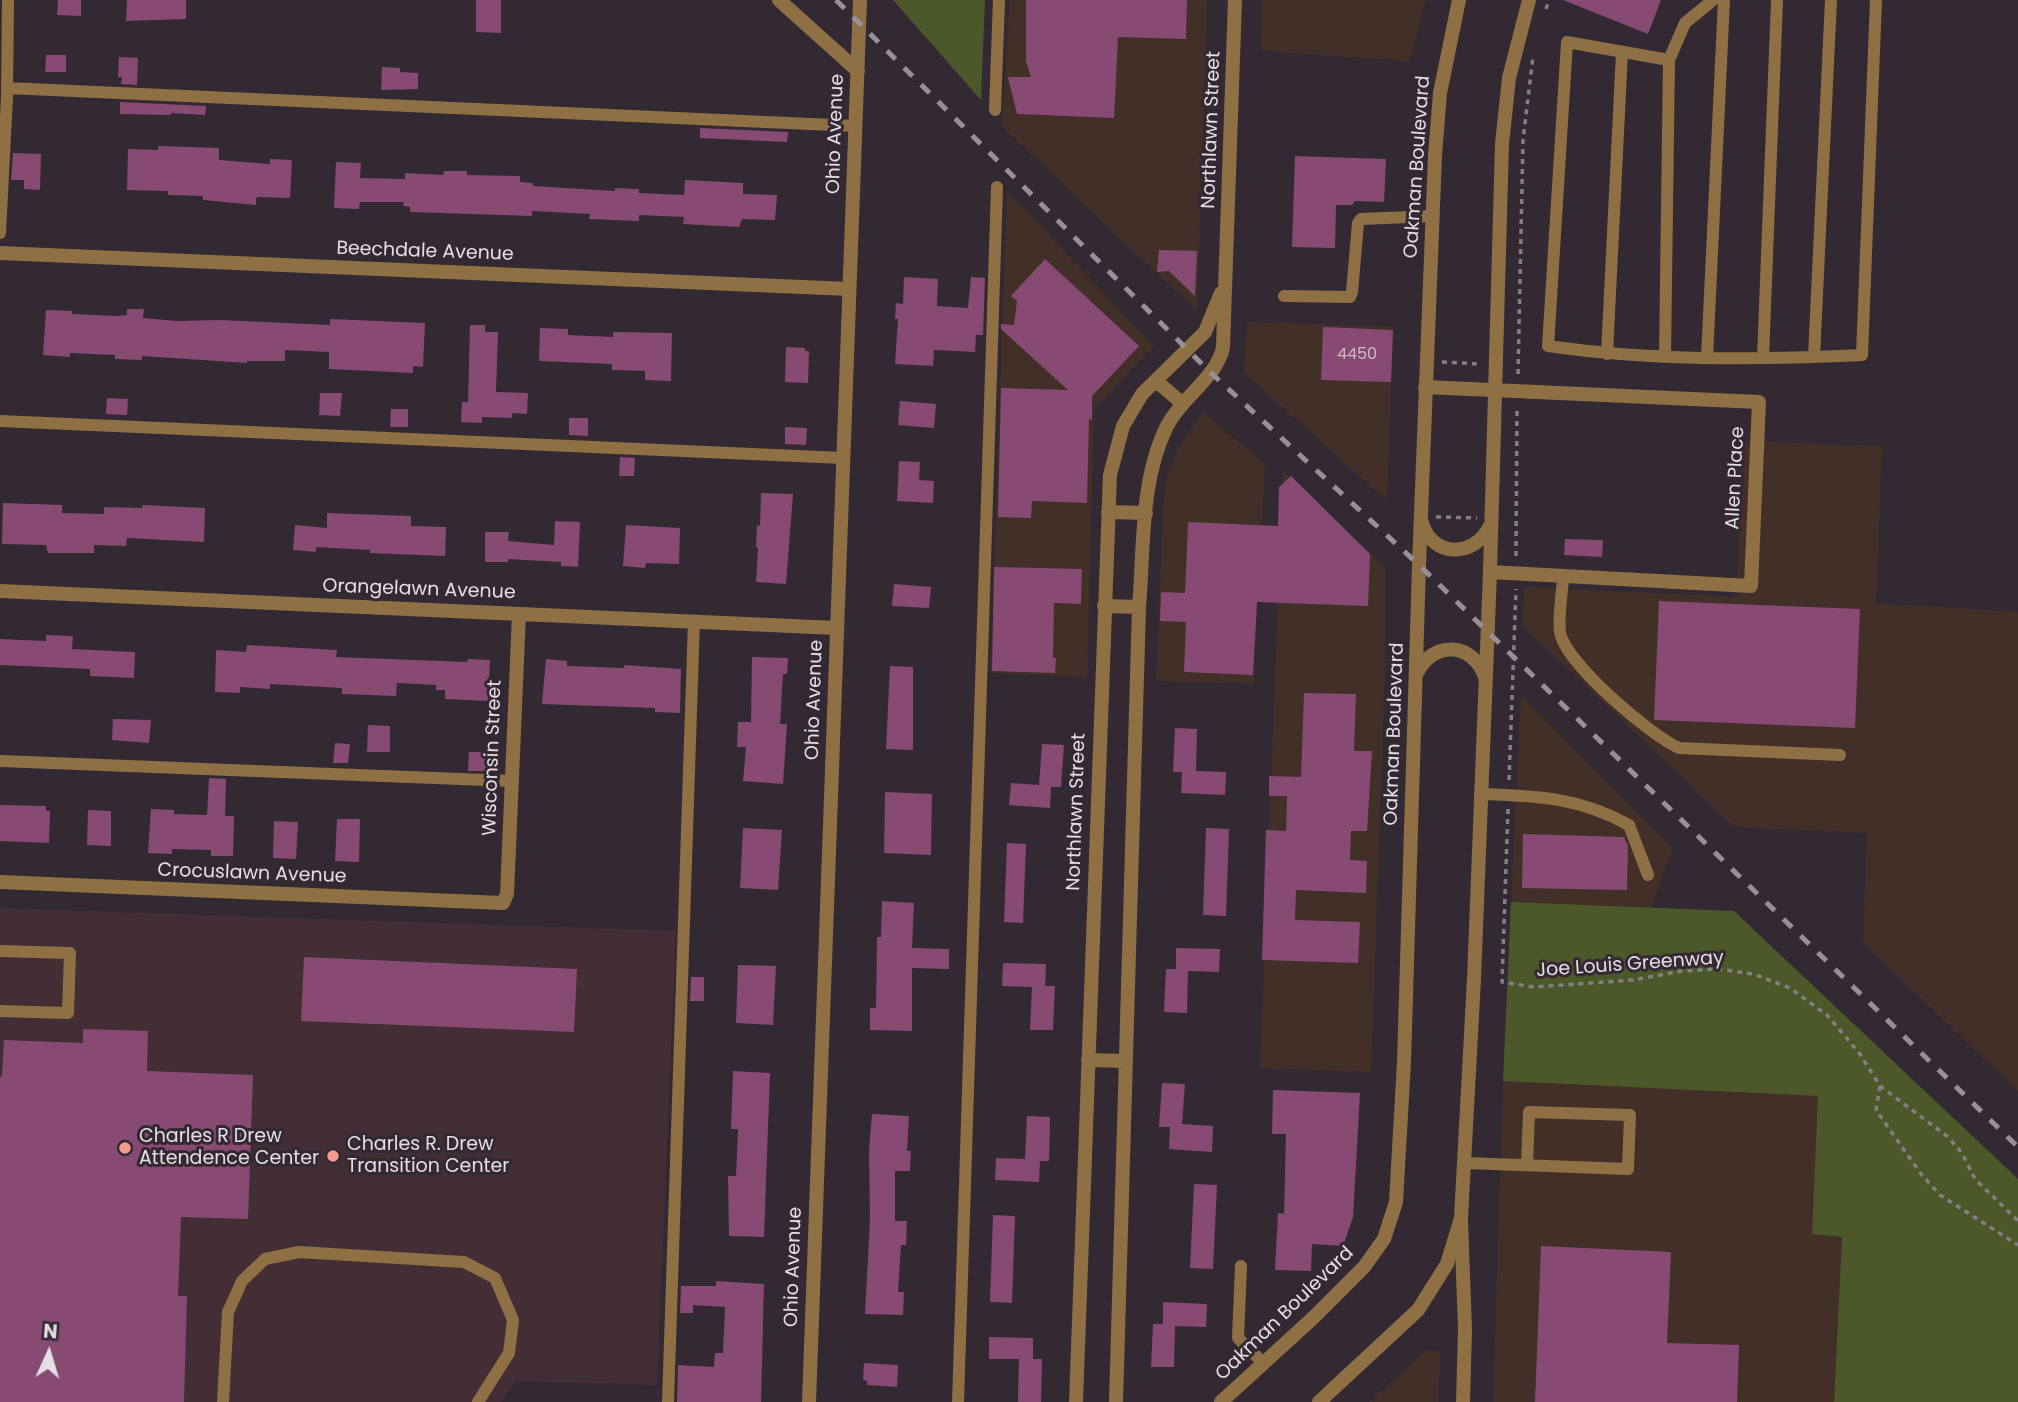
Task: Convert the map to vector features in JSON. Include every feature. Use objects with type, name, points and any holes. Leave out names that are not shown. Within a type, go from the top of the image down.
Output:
[{"type":"street","points":[[779,0],[858,71]]},
{"type":"street","name":"Ohio Avenue","points":[[809,1402],[860,0]]},
{"type":"street","name":"Northlawn Street","points":[[1116,1402],[1139,607],[1146,513],[1149,482],[1157,448],[1169,423],[1182,403],[1217,365],[1222,355],[1235,0]]},
{"type":"street","name":"Oakman Boulevard","points":[[1221,1402],[1364,1267],[1384,1239],[1396,1202],[1404,1062],[1417,673],[1428,518],[1425,387],[1433,216],[1440,93],[1459,0]]},
{"type":"street","points":[[1463,1402],[1465,1329],[1461,1218],[1490,572],[1505,110],[1517,43],[1530,0]]},
{"type":"street","name":"Beechdale Avenue","points":[[0,253],[849,289]]},
{"type":"street","name":"Northlawn Street","points":[[1076,1402],[1110,475],[1117,441],[1142,394],[1205,332],[1216,307],[1227,261]]},
{"type":"street","points":[[1156,381],[1182,403]]},
{"type":"street","name":"Allen Place","points":[[1425,387],[1759,402],[1751,586],[1490,572]]},
{"type":"street","points":[[1108,512],[1146,513]]},
{"type":"street","points":[[1428,518],[1428,537],[1445,548],[1455,550],[1473,546],[1486,534],[1490,525]]},
{"type":"street","name":"Orangelawn Avenue","points":[[0,591],[837,628]]},
{"type":"street","points":[[1104,606],[1139,607]]},
{"type":"street","name":"Wisconsin Street","points":[[503,902],[507,894],[519,614]]},
{"type":"street","points":[[1417,673],[1420,665],[1432,654],[1457,650],[1478,663],[1485,679]]},
{"type":"street","name":"Crocuslawn Avenue","points":[[0,882],[503,902]]},
{"type":"street","points":[[1088,1060],[1126,1061]]},
{"type":"street","points":[[1319,1402],[1418,1310],[1447,1264],[1461,1218]]},
{"type":"lane","points":[[0,233],[8,0]]},
{"type":"lane","points":[[995,110],[999,0]]},
{"type":"lane","points":[[1665,356],[1669,60],[1685,23],[1713,0]]},
{"type":"lane","points":[[1707,358],[1724,0]]},
{"type":"lane","points":[[1763,358],[1777,0]]},
{"type":"lane","points":[[1814,357],[1831,0]]},
{"type":"lane","points":[[1669,60],[1567,42],[1548,346],[1607,354],[1707,358],[1862,355],[1876,0]]},
{"type":"lane","points":[[1607,354],[1622,52]]},
{"type":"lane","points":[[7,88],[855,126]]},
{"type":"lane","points":[[958,1402],[997,187]]},
{"type":"lane","points":[[1284,296],[1349,297],[1352,292],[1358,223],[1361,219],[1433,216]]},
{"type":"lane","points":[[0,421],[843,458]]},
{"type":"lane","points":[[1563,578],[1560,632],[1569,652],[1646,728],[1666,743],[1679,748],[1840,755]]},
{"type":"lane","points":[[668,1402],[694,621]]},
{"type":"lane","points":[[0,761],[511,781]]},
{"type":"lane","points":[[1480,794],[1542,797],[1581,803],[1607,813],[1629,825],[1648,875]]},
{"type":"lane","points":[[0,951],[70,953],[68,1013],[0,1010]]},
{"type":"lane","points":[[1465,1163],[1628,1170],[1630,1115],[1529,1112],[1527,1165]]},
{"type":"lane","points":[[223,1402],[228,1312],[242,1281],[265,1259],[299,1252],[464,1262],[495,1278],[513,1320],[509,1353],[478,1402]]},
{"type":"lane","points":[[1241,1266],[1238,1338],[1263,1363]]},
{"type":"path","points":[[1545,11],[1549,0]]},
{"type":"path","points":[[1516,574],[1523,140],[1534,56]]},
{"type":"path","points":[[1442,362],[1480,364]]},
{"type":"path","points":[[1428,518],[1477,518]]},
{"type":"path","name":"Joe Louis Greenway","points":[[1502,982],[1534,987],[1633,980],[1682,971],[1718,969],[1753,974],[1790,988],[1827,1015],[1860,1055],[1880,1086],[1947,1136],[1962,1153],[1975,1179],[2018,1221]]},
{"type":"path","name":"Joe Louis Greenway","points":[[1880,1086],[1876,1110],[1921,1174],[1940,1195],[2018,1245]]},
{"type":"shaded area","points":[[1010,0],[1207,0],[1197,311],[1002,127]]},
{"type":"shaded area","points":[[1262,0],[1426,0],[1410,61],[1261,51]]},
{"type":"shaded area","points":[[1007,191],[1154,346],[1094,408],[1087,677],[991,673]]},
{"type":"shaded area","points":[[1247,322],[1393,327],[1387,501],[1244,373]]},
{"type":"shaded area","points":[[1203,412],[1265,464],[1253,684],[1156,681],[1164,497],[1168,472],[1177,451]]},
{"type":"shaded area","points":[[1743,441],[1882,446],[1876,603],[2018,612],[2018,1092],[1863,942],[1867,833],[1734,827],[1523,626],[1524,587],[1737,597]]},
{"type":"shaded area","points":[[1283,471],[1385,568],[1385,667],[1371,1072],[1260,1068]]},
{"type":"shaded area","points":[[1521,695],[1673,848],[1651,908],[1511,902]]},
{"type":"shaded area","name":"Charles R. Drew Transition Center","points":[[0,908],[676,931],[657,1385],[516,1381],[501,1402],[0,1402]]},
{"type":"shaded area","points":[[1503,1081],[1819,1096],[1812,1234],[1842,1237],[1834,1402],[1493,1402]]},
{"type":"shaded area","points":[[1426,1350],[1440,1352],[1438,1402],[1369,1402]]},
{"type":"green space","points":[[893,0],[985,0],[981,100]]},
{"type":"green space","points":[[1511,902],[1734,911],[2018,1179],[2018,1402],[1834,1402],[1842,1237],[1812,1234],[1818,1096],[1503,1081]]},
{"type":"building","points":[[58,0],[81,0],[81,16],[57,15]]},
{"type":"building","points":[[127,0],[186,0],[186,19],[126,21]]},
{"type":"building","points":[[476,0],[501,0],[501,33],[476,32]]},
{"type":"building","points":[[1026,0],[1187,0],[1186,39],[1118,37],[1114,118],[1017,114],[1008,77],[1031,77],[1026,61]]},
{"type":"building","points":[[1563,0],[1661,0],[1648,34]]},
{"type":"building","points":[[46,55],[66,55],[66,72],[45,72]]},
{"type":"building","points":[[119,57],[138,58],[137,85],[121,84],[122,77],[118,77]]},
{"type":"building","points":[[382,67],[418,73],[418,89],[381,90]]},
{"type":"building","points":[[120,102],[206,106],[205,115],[120,114]]},
{"type":"building","points":[[700,128],[788,132],[787,142],[700,138]]},
{"type":"building","points":[[158,146],[219,148],[219,160],[270,164],[270,159],[292,160],[290,198],[259,197],[256,198],[256,205],[203,200],[203,196],[168,195],[168,191],[127,190],[128,149],[158,150]]},
{"type":"building","points":[[13,153],[41,154],[40,190],[24,189],[24,180],[11,180]]},
{"type":"building","points":[[1295,156],[1386,159],[1384,202],[1355,201],[1352,205],[1336,205],[1335,248],[1292,247]]},
{"type":"building","points":[[336,162],[361,163],[360,178],[405,179],[405,173],[443,175],[444,171],[467,171],[467,175],[520,176],[520,182],[533,183],[533,186],[615,191],[615,188],[639,189],[639,193],[684,195],[685,180],[743,183],[743,194],[777,195],[775,220],[742,219],[739,227],[683,224],[684,217],[639,215],[639,221],[589,219],[590,214],[532,211],[532,216],[410,212],[410,207],[403,206],[404,202],[360,202],[359,209],[334,208]]},
{"type":"building","points":[[1159,250],[1197,251],[1195,296],[1169,271],[1157,272]]},
{"type":"building","points":[[1045,259],[1139,346],[1092,396],[1087,503],[1032,501],[1031,518],[998,517],[1001,388],[1068,390],[1001,329],[1001,324],[1014,325],[1017,301],[1011,296]]},
{"type":"building","points":[[904,277],[938,279],[937,306],[968,308],[971,277],[985,278],[983,335],[976,335],[975,352],[934,350],[933,366],[895,364],[898,319],[895,319],[896,303],[903,304]]},
{"type":"building","points":[[127,309],[144,309],[143,318],[177,321],[220,320],[330,325],[330,319],[425,323],[423,367],[413,366],[413,373],[329,369],[329,352],[285,350],[285,361],[247,363],[142,356],[142,360],[115,359],[115,355],[70,353],[70,357],[43,355],[46,310],[117,316],[127,315]]},
{"type":"building","points":[[470,325],[485,325],[485,332],[498,332],[496,392],[528,393],[527,414],[512,413],[512,418],[482,417],[482,423],[461,422],[462,402],[468,402]]},
{"type":"building","points":[[1323,327],[1393,330],[1391,382],[1321,380]]},
{"type":"building","points":[[540,328],[568,329],[568,335],[613,337],[613,332],[672,333],[671,381],[645,380],[645,371],[612,370],[612,364],[539,361]]},
{"type":"building","points":[[786,347],[805,348],[805,351],[809,351],[808,383],[785,382]]},
{"type":"building","points":[[320,393],[342,393],[340,416],[319,415]]},
{"type":"building","points":[[107,398],[128,399],[127,415],[106,414]]},
{"type":"building","points":[[900,401],[936,404],[934,428],[898,425]]},
{"type":"building","points":[[391,409],[408,409],[408,427],[390,427]]},
{"type":"building","points":[[569,418],[588,418],[588,436],[569,435]]},
{"type":"building","points":[[785,427],[807,428],[806,445],[785,444]]},
{"type":"building","points":[[620,457],[635,458],[634,476],[619,476]]},
{"type":"building","points":[[899,461],[920,462],[919,480],[934,481],[933,503],[897,501]]},
{"type":"building","points":[[1291,476],[1370,554],[1368,606],[1257,602],[1253,675],[1184,672],[1186,622],[1160,621],[1161,592],[1185,593],[1188,522],[1278,526],[1279,487]]},
{"type":"building","points":[[761,493],[793,494],[786,584],[756,582],[757,525],[760,526]]},
{"type":"building","points":[[3,503],[62,505],[62,513],[104,514],[104,507],[142,508],[143,505],[205,508],[204,542],[127,538],[126,546],[94,545],[94,553],[48,553],[46,545],[2,544]]},
{"type":"building","points":[[327,513],[411,516],[411,526],[446,527],[445,556],[370,553],[370,550],[316,547],[316,552],[293,550],[295,525],[327,528]]},
{"type":"building","points":[[555,521],[580,522],[578,567],[561,566],[561,562],[508,559],[508,562],[485,562],[485,532],[509,532],[508,541],[554,545]]},
{"type":"building","points":[[626,525],[680,528],[679,564],[646,563],[645,568],[623,566]]},
{"type":"building","points":[[1565,539],[1603,540],[1602,557],[1564,555]]},
{"type":"building","points":[[994,567],[1082,569],[1081,604],[1054,603],[1055,673],[992,671]]},
{"type":"building","points":[[894,584],[931,587],[929,608],[892,606]]},
{"type":"building","points":[[1659,601],[1860,609],[1855,728],[1654,720]]},
{"type":"building","points":[[46,635],[73,636],[72,649],[135,652],[134,678],[90,676],[90,669],[0,665],[0,639],[46,641]]},
{"type":"building","points":[[247,645],[337,650],[336,657],[467,662],[468,659],[490,660],[488,701],[445,699],[445,690],[436,690],[436,685],[397,683],[396,696],[342,694],[342,688],[270,684],[270,689],[240,687],[240,693],[215,692],[216,650],[246,652]]},
{"type":"building","points":[[752,657],[788,658],[787,674],[783,674],[780,724],[787,724],[783,784],[743,781],[746,747],[737,747],[738,722],[751,722]]},
{"type":"building","points":[[546,659],[567,661],[567,666],[624,668],[624,665],[681,669],[680,713],[655,712],[655,708],[542,704]]},
{"type":"building","points":[[890,666],[913,667],[913,750],[886,749]]},
{"type":"building","points":[[1304,693],[1356,694],[1354,751],[1372,751],[1367,831],[1351,831],[1350,860],[1367,861],[1366,893],[1296,890],[1295,920],[1360,922],[1358,963],[1262,960],[1266,830],[1286,831],[1287,796],[1269,796],[1269,776],[1301,777]]},
{"type":"building","points":[[113,719],[151,720],[149,743],[112,740]]},
{"type":"building","points":[[368,725],[390,726],[390,752],[367,752]]},
{"type":"building","points":[[1175,728],[1197,729],[1196,771],[1226,772],[1225,795],[1181,793],[1182,772],[1173,772]]},
{"type":"building","points":[[335,743],[350,744],[348,763],[333,763]]},
{"type":"building","points":[[1042,744],[1064,745],[1061,787],[1051,787],[1050,808],[1009,805],[1011,783],[1039,785]]},
{"type":"building","points":[[469,752],[486,752],[486,771],[468,771]]},
{"type":"building","points":[[209,778],[226,779],[225,816],[234,816],[233,856],[211,856],[211,850],[172,849],[172,854],[148,853],[151,809],[174,810],[174,814],[207,815]]},
{"type":"building","points":[[885,792],[932,794],[931,855],[884,853]]},
{"type":"building","points":[[0,805],[46,806],[46,811],[50,811],[49,843],[0,841]]},
{"type":"building","points":[[88,810],[111,811],[111,846],[87,845]]},
{"type":"building","points":[[337,819],[360,819],[359,862],[335,861]]},
{"type":"building","points":[[274,821],[298,822],[296,859],[273,858]]},
{"type":"building","points":[[743,828],[782,830],[778,890],[740,888]]},
{"type":"building","points":[[1206,828],[1229,829],[1226,916],[1203,915]]},
{"type":"building","points":[[1523,834],[1624,837],[1628,846],[1627,890],[1522,888]]},
{"type":"building","points":[[1007,843],[1026,844],[1023,923],[1004,922]]},
{"type":"building","points":[[882,901],[914,903],[912,948],[949,949],[949,969],[912,968],[912,1031],[870,1030],[870,1008],[876,1008],[877,937],[881,937]]},
{"type":"building","points":[[1176,948],[1220,949],[1219,972],[1188,971],[1187,1013],[1164,1012],[1166,969],[1176,969]]},
{"type":"building","points":[[304,957],[577,969],[574,1032],[301,1021]]},
{"type":"building","points":[[1003,963],[1046,964],[1045,986],[1055,986],[1053,1030],[1030,1030],[1032,987],[1002,986]]},
{"type":"building","points":[[738,965],[776,966],[773,1025],[736,1023]]},
{"type":"building","points":[[691,977],[704,977],[704,1001],[690,1001]]},
{"type":"building","name":"Charles R Drew Attendence Center","points":[[83,1029],[148,1031],[147,1071],[253,1075],[248,1219],[181,1217],[178,1296],[187,1296],[184,1402],[0,1402],[0,1076],[2,1077],[4,1040],[83,1043]]},
{"type":"building","points":[[733,1071],[770,1073],[764,1237],[729,1236],[728,1176],[736,1176],[738,1129],[731,1129]]},
{"type":"building","points":[[1162,1083],[1185,1084],[1182,1124],[1213,1126],[1212,1152],[1169,1149],[1170,1127],[1159,1127]]},
{"type":"building","points":[[1273,1090],[1360,1093],[1353,1217],[1343,1246],[1312,1244],[1311,1271],[1275,1270],[1278,1213],[1284,1214],[1286,1134],[1272,1134]]},
{"type":"building","points":[[872,1114],[909,1116],[907,1151],[911,1151],[910,1171],[895,1171],[895,1221],[907,1221],[906,1245],[901,1245],[898,1292],[904,1292],[903,1315],[865,1314]]},
{"type":"building","points":[[1027,1116],[1050,1117],[1049,1161],[1040,1161],[1039,1182],[995,1180],[996,1158],[1025,1159]]},
{"type":"building","points":[[1194,1184],[1217,1185],[1213,1269],[1190,1268]]},
{"type":"building","points":[[993,1215],[1015,1216],[1012,1303],[990,1302]]},
{"type":"building","points":[[1541,1246],[1671,1252],[1667,1343],[1739,1345],[1737,1402],[1535,1402]]},
{"type":"building","points":[[716,1281],[764,1284],[761,1402],[677,1402],[678,1365],[714,1367],[715,1353],[723,1353],[725,1307],[693,1305],[693,1313],[680,1313],[681,1286],[716,1286]]},
{"type":"building","points":[[1163,1302],[1207,1304],[1206,1327],[1175,1326],[1174,1367],[1151,1367],[1153,1324],[1163,1324]]},
{"type":"building","points":[[989,1337],[1033,1338],[1033,1359],[1042,1359],[1041,1402],[1018,1402],[1019,1359],[989,1359]]},
{"type":"building","points":[[864,1363],[898,1365],[897,1387],[867,1385],[867,1381],[863,1380]]},
{"type":"railway","points":[[836,0],[1210,372],[1419,565],[2018,1147]]},
{"type":"place","name":"Charles R Drew Attendence Center","points":[[125,1148]]},
{"type":"place","name":"Charles R. Drew Transition Center","points":[[333,1156]]}]
